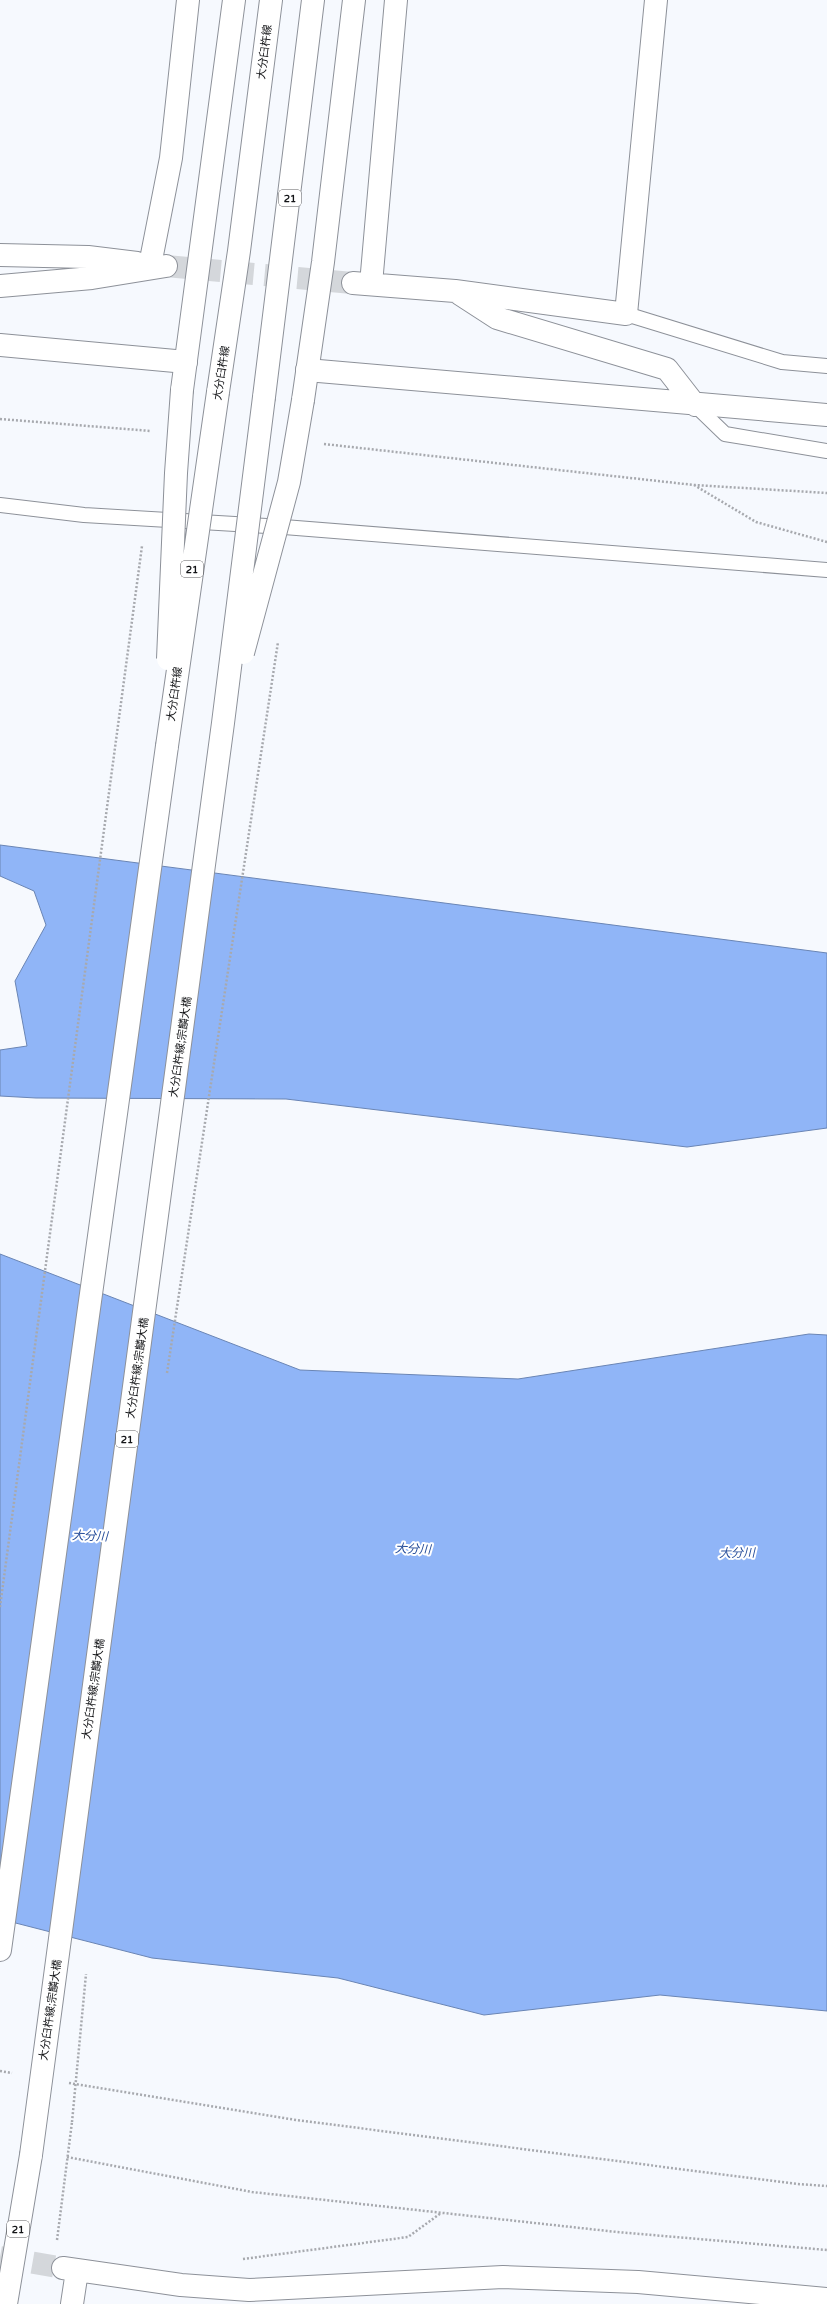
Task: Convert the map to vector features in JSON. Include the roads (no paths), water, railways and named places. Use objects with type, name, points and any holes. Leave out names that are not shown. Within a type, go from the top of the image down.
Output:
[{"type":"main road","points":[[150,264],[171,158],[188,0]]},
{"type":"main road","points":[[167,746],[169,616],[176,473],[182,390],[234,0]]},
{"type":"main road","name":"大分臼杵線","points":[[167,746],[239,250],[271,0]]},
{"type":"main road","name":"21","points":[[223,723],[313,0]]},
{"type":"main road","points":[[223,723],[289,482],[303,400],[323,262],[354,0]]},
{"type":"main road","points":[[396,0],[362,284],[455,291],[626,314],[656,0]]},
{"type":"main road","points":[[0,255],[88,258],[166,266],[92,278],[0,286]]},
{"type":"main road","points":[[455,291],[496,318],[667,369],[695,405]]},
{"type":"main road","points":[[0,345],[186,362]]},
{"type":"main road","points":[[307,370],[695,405],[827,415]]},
{"type":"main road","name":"大分臼杵線;宗麟大橋","points":[[6,2304],[31,2155],[223,723]]},
{"type":"main road","name":"21","points":[[0,1950],[167,746]]},
{"type":"main road","points":[[72,2304],[70,2269],[181,2285],[249,2290],[503,2277],[638,2282],[827,2299]]},
{"type":"lane","points":[[626,314],[782,362],[827,366]]},
{"type":"lane","points":[[695,405],[724,434],[827,451]]},
{"type":"lane","points":[[0,505],[84,515],[284,527],[827,570]]},
{"type":"water","points":[[0,845],[827,953],[827,1128],[687,1147],[286,1099],[36,1098],[0,1096],[0,1050],[27,1046],[15,981],[46,925],[34,891],[0,876]]},
{"type":"water","name":"大分川","points":[[0,1254],[300,1370],[518,1379],[809,1334],[827,1335],[827,2011],[660,1995],[484,2015],[338,1978],[152,1958],[0,1919]]},
{"type":"tunnel","points":[[166,266],[353,283]]},
{"type":"tunnel","points":[[0,2257],[63,2268]]}]
